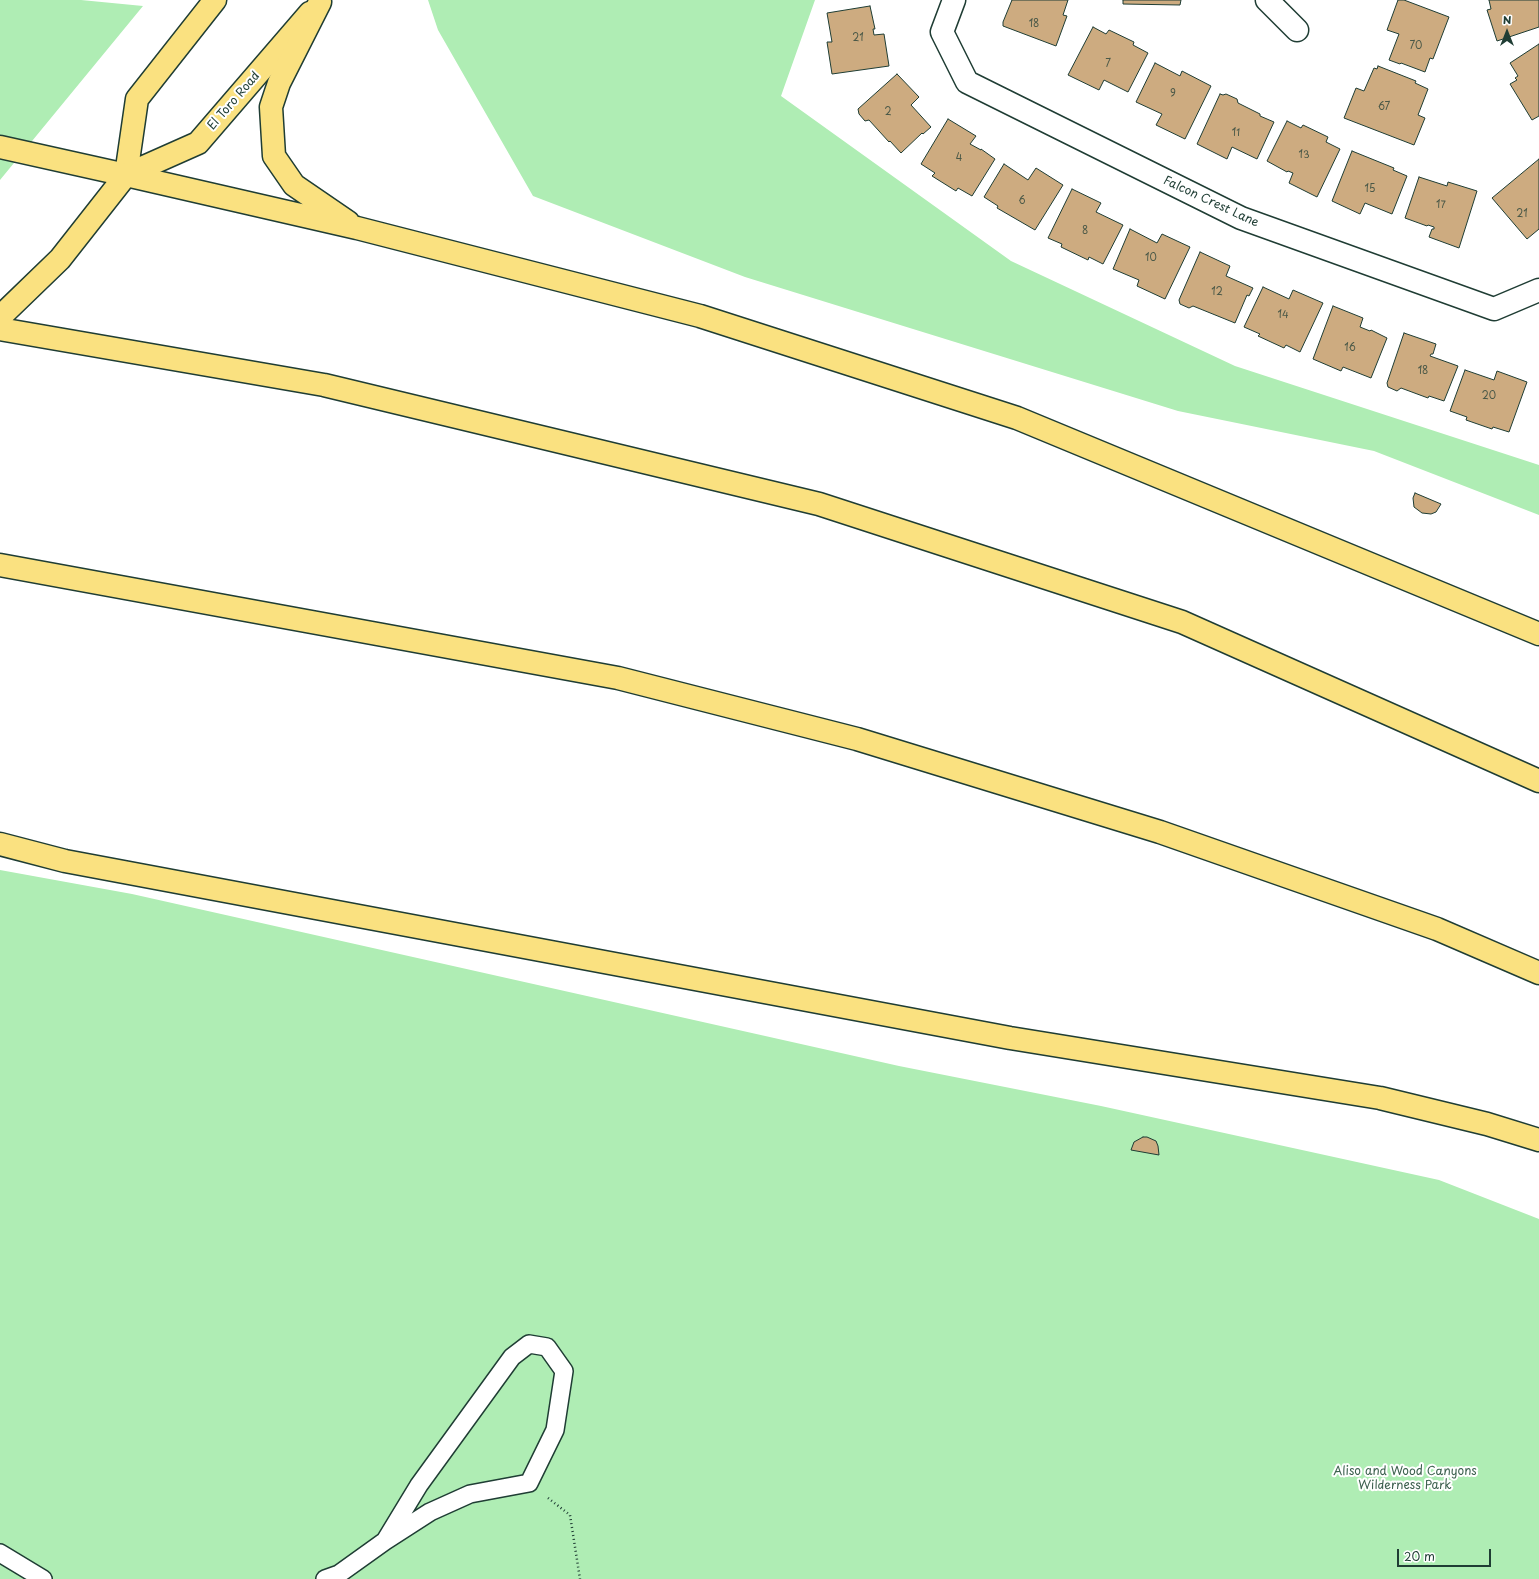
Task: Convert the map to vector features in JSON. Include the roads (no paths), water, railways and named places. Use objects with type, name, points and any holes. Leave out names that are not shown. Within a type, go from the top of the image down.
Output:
[{"type":"main road","points":[[126,175],[137,100],[215,0]]},
{"type":"main road","points":[[320,1],[279,83],[271,107],[274,156],[294,185],[357,228]]},
{"type":"main road","name":"El Toro Road","points":[[0,317],[60,258],[126,175],[198,143],[320,1]]},
{"type":"main road","points":[[0,147],[357,228],[700,316],[1017,418],[1539,634]]},
{"type":"main road","points":[[0,329],[324,385],[819,504],[1182,622],[1539,781]]},
{"type":"main road","points":[[0,565],[618,678],[857,739],[1160,832],[1437,929],[1539,973]]},
{"type":"main road","points":[[0,844],[80,864],[988,1034],[1380,1098],[1488,1124],[1539,1140]]},
{"type":"street","name":"Falcon Crest Lane","points":[[954,0],[942,32],[967,82],[1241,218],[1494,309],[1539,290]]},
{"type":"street","points":[[1267,0],[1296,30]]},
{"type":"lane","points":[[325,1579],[339,1574],[385,1541],[430,1512],[470,1494],[529,1483],[555,1430],[564,1371],[547,1347],[529,1344],[512,1357],[419,1485],[385,1541]]},
{"type":"lane","points":[[0,1552],[43,1579]]},
{"type":"park label","name":"Aliso and Wood Canyons Wilderness Park","points":[[1405,1479]]}]
